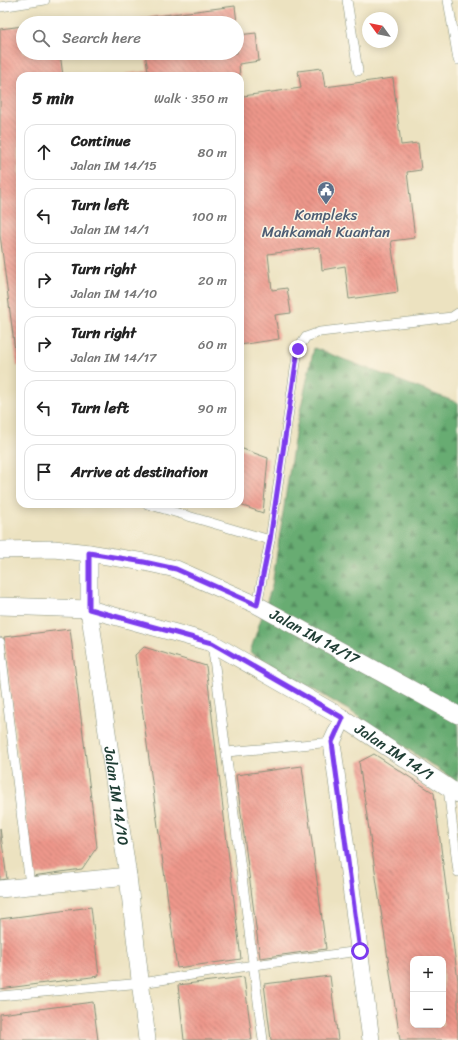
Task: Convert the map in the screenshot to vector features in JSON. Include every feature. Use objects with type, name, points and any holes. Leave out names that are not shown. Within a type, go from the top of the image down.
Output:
[{"type":"street","name":"Jalan IM 14/17","points":[[0,550],[54,549],[144,562],[176,569],[257,605],[458,715]]},
{"type":"street","name":"Jalan IM 14/10","points":[[89,553],[89,609],[128,876],[142,983],[147,1040]]},
{"type":"street","name":"Jalan IM 14/1","points":[[0,606],[89,609],[212,643],[343,718],[453,790]]},
{"type":"street","points":[[343,718],[332,742],[371,1040]]},
{"type":"street","points":[[0,889],[128,876]]},
{"type":"lane","points":[[0,7],[45,0]]},
{"type":"lane","points":[[347,0],[358,71]]},
{"type":"lane","points":[[448,0],[458,60]]},
{"type":"lane","points":[[257,605],[270,540],[298,349],[306,337],[320,332],[452,318],[458,313]]},
{"type":"lane","points":[[161,508],[270,540]]},
{"type":"lane","points":[[0,642],[30,885]]},
{"type":"lane","points":[[212,643],[263,1040]]},
{"type":"lane","points":[[227,752],[332,742]]},
{"type":"lane","points":[[453,790],[458,872]]},
{"type":"lane","points":[[0,996],[142,983],[254,965],[360,951]]},
{"type":"green space","points":[[314,348],[458,403],[458,782],[350,711],[250,652],[272,586],[295,434]]},
{"type":"building","points":[[235,6],[236,16],[157,16]]},
{"type":"building","points":[[16,27],[16,60],[61,60],[62,72],[16,72],[16,358],[0,235],[0,29]]},
{"type":"building","points":[[256,33],[259,61],[239,64],[240,72],[140,72],[148,71],[146,60],[244,60],[244,34]]},
{"type":"building","name":"Kompleks Mahkamah Kuantan","points":[[322,68],[325,87],[393,78],[401,145],[418,143],[421,170],[407,172],[415,238],[391,241],[398,292],[349,299],[345,266],[322,270],[320,247],[268,254],[272,290],[287,288],[291,313],[275,315],[279,339],[244,344],[244,96],[301,88],[298,71]]},
{"type":"building","points":[[244,449],[268,458],[263,513],[244,506]]},
{"type":"building","points":[[70,629],[97,847],[82,869],[32,876],[4,637]]},
{"type":"building","points":[[144,647],[206,666],[241,959],[177,968],[135,655]]},
{"type":"building","points":[[374,754],[434,793],[458,981],[458,1040],[400,1040],[359,762]]},
{"type":"building","points":[[302,766],[326,949],[260,958],[236,775]]},
{"type":"building","points":[[0,828],[7,879],[0,880]]},
{"type":"building","points":[[91,907],[99,976],[0,989],[0,919]]},
{"type":"building","points":[[330,976],[338,1040],[271,1040],[264,984]]},
{"type":"building","points":[[244,977],[252,1040],[184,1040],[178,985]]},
{"type":"building","points":[[93,1002],[98,1040],[0,1040],[0,1014]]},
{"type":"place","name":"Kompleks Mahkamah Kuantan","points":[[326,205]]},
{"type":"route","points":[[298,349],[270,540],[257,605],[206,581],[176,569],[89,553],[89,609],[212,643],[343,718],[332,742],[360,951]]}]
